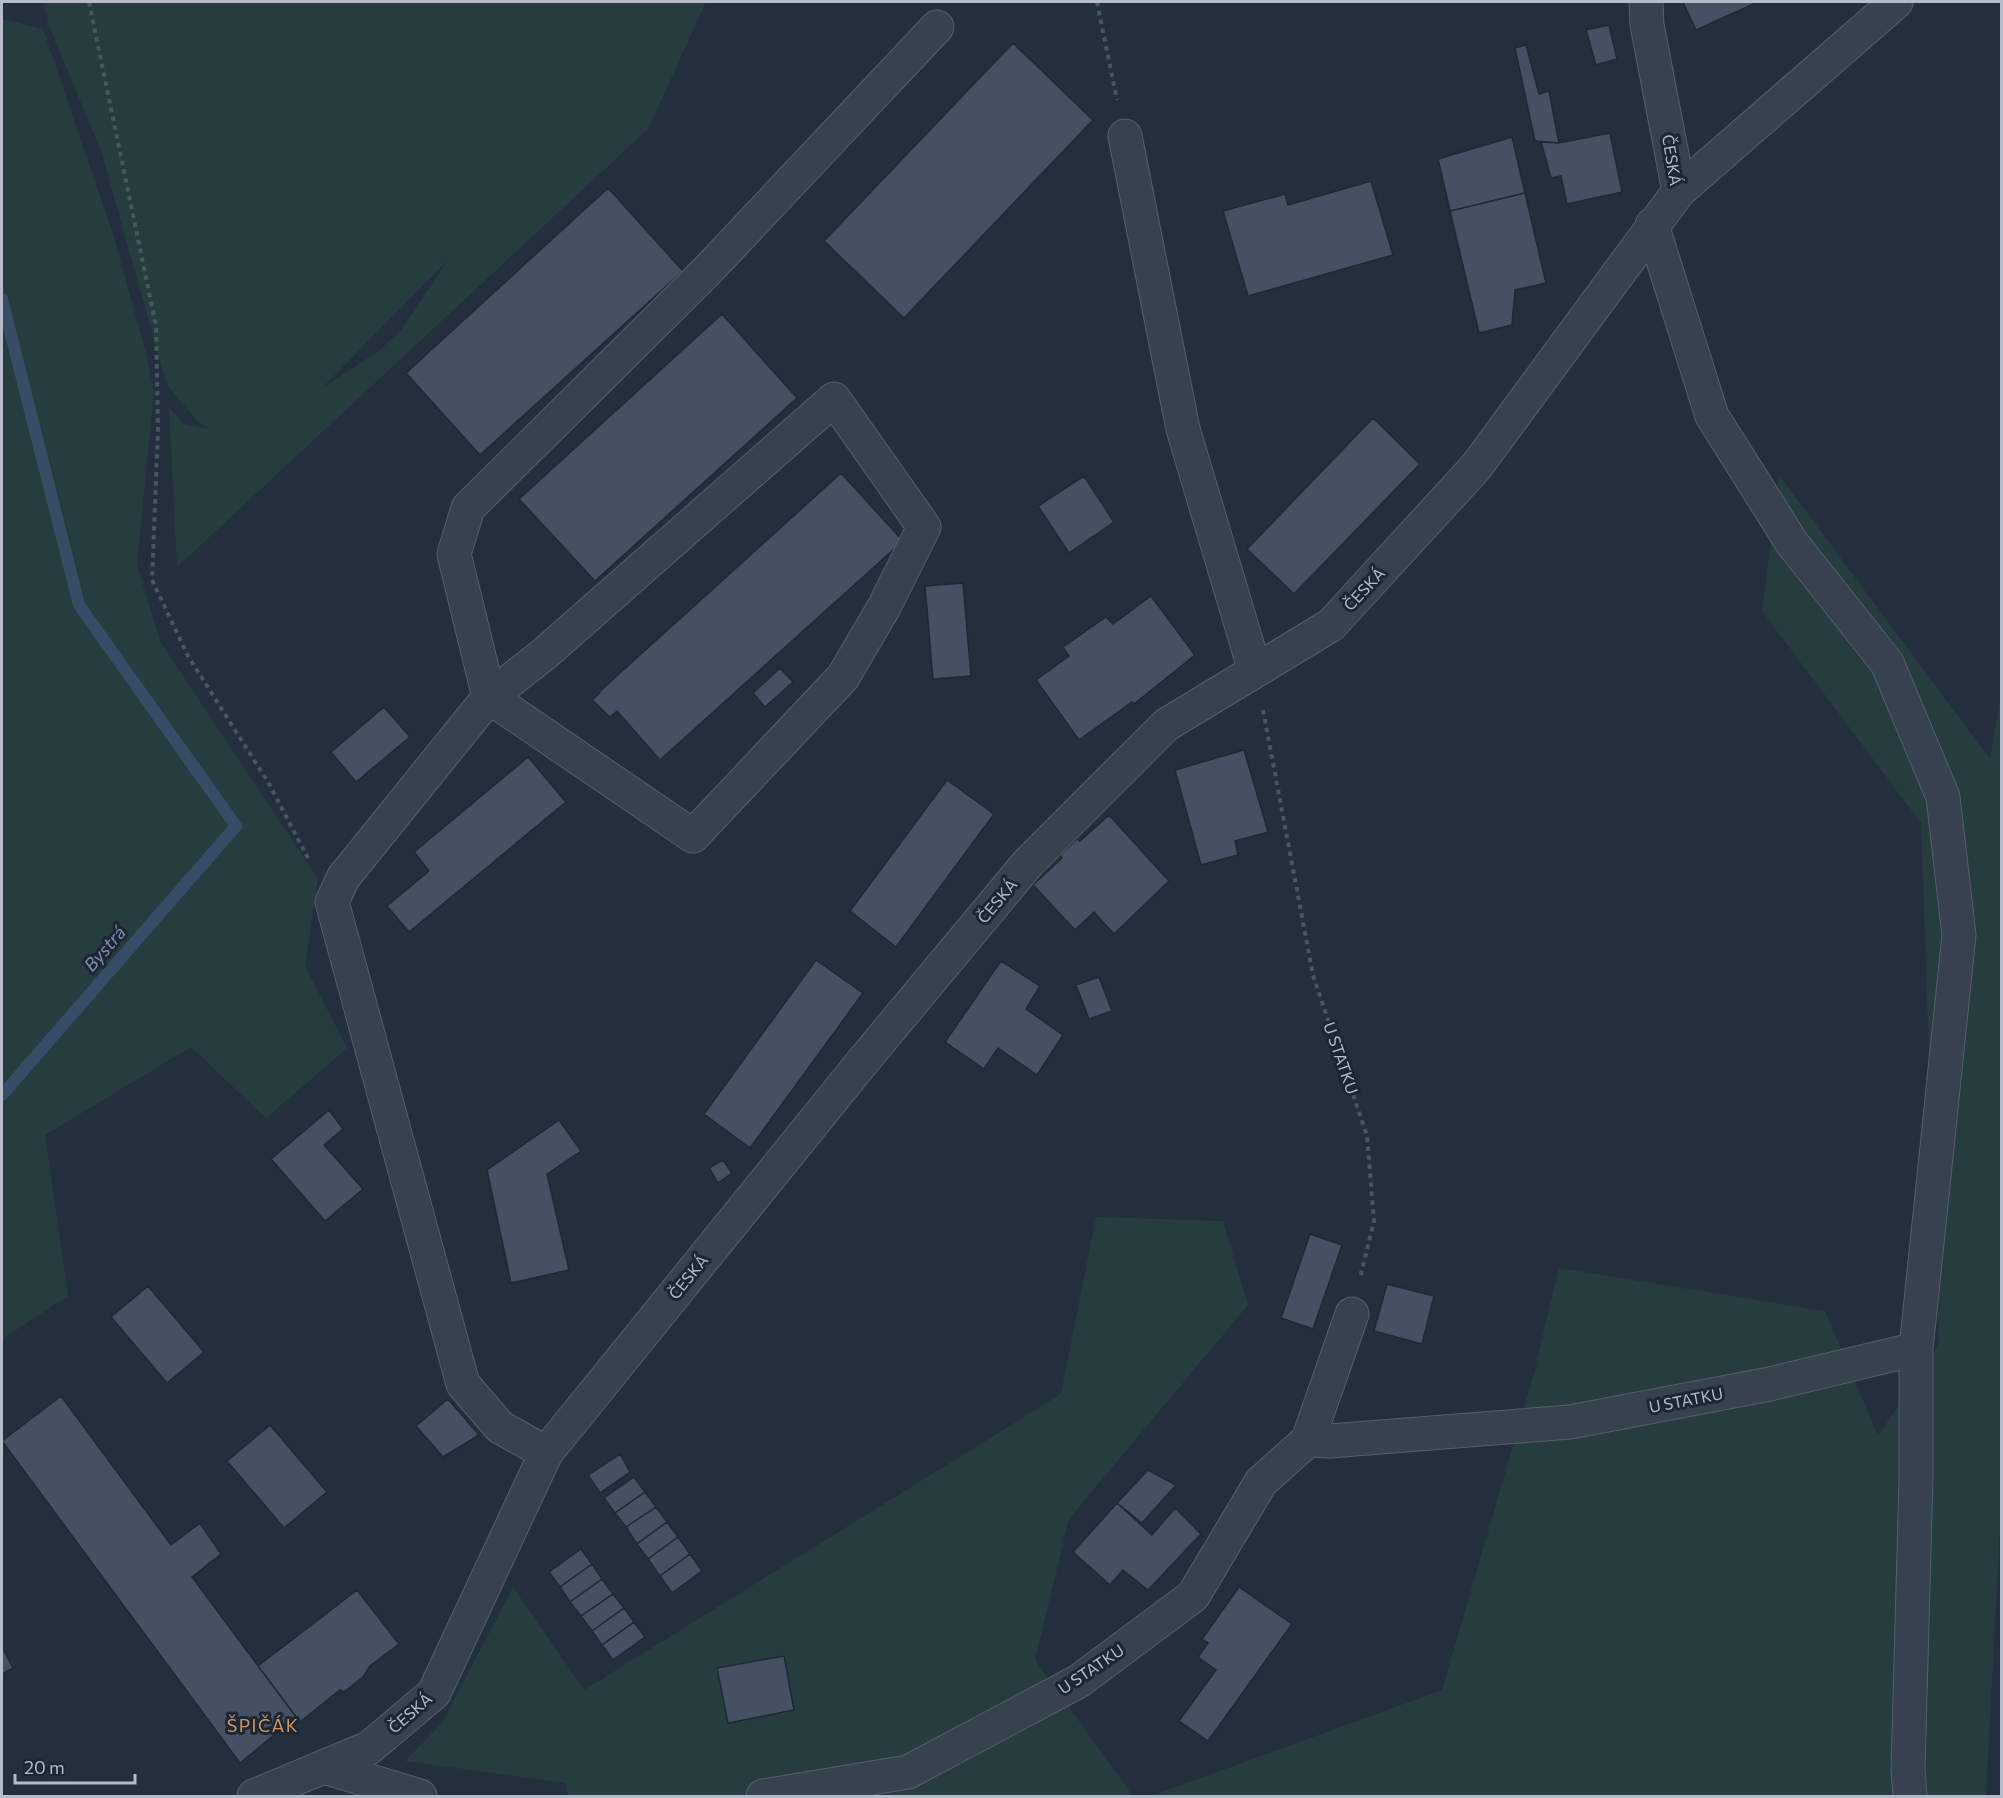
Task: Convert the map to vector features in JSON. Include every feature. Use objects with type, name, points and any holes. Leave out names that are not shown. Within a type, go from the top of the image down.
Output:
[{"type":"street","name":"ČESKÁ","points":[[254,1797],[369,1748],[434,1693],[546,1453],[864,1060],[1028,863],[1166,725],[1331,625],[1476,466],[1679,191],[1647,25],[1646,2]]},
{"type":"street","points":[[1679,191],[1896,2]]},
{"type":"street","points":[[546,1453],[500,1427],[463,1384],[332,902],[343,878],[489,697],[543,655],[834,399],[924,527],[884,607],[843,677],[693,836],[489,697],[454,554],[468,508],[706,272],[937,27]]},
{"type":"street","points":[[1125,136],[1183,429],[1255,671]]},
{"type":"street","points":[[1652,225],[1712,416],[1792,543],[1887,663],[1943,797],[1959,936],[1916,1349],[1916,1479],[1908,1769],[1910,1797]]},
{"type":"street","name":"U STATKU","points":[[763,1797],[908,1772],[1079,1681],[1193,1596],[1261,1482],[1308,1440],[1352,1314]]},
{"type":"street","name":"U STATKU","points":[[1308,1440],[1570,1422],[1770,1384],[1916,1349]]},
{"type":"street","points":[[324,1767],[420,1797]]},
{"type":"path","points":[[89,2],[156,327],[158,430],[152,580],[188,656],[267,782],[332,902]]},
{"type":"path","points":[[1097,2],[1125,136]]},
{"type":"path","name":"U STATKU","points":[[1255,671],[1313,975],[1367,1136],[1374,1221],[1352,1314]]},
{"type":"green space","points":[[43,2],[706,2],[648,129],[177,567],[169,407],[184,424],[209,429],[197,421],[167,385],[101,151],[50,28]],"holes":[[[448,260],[401,330],[380,350],[321,389]]]},
{"type":"green space","points":[[2,19],[43,29],[113,234],[145,349],[154,391],[137,565],[160,641],[318,879],[305,966],[347,1048],[266,1118],[191,1047],[45,1135],[68,1296],[2,1339]]},
{"type":"green space","points":[[1779,475],[1990,759],[2001,694],[2002,1491],[1986,1796],[1151,1796],[1442,1690],[1533,1377],[1559,1268],[1825,1311],[1878,1436],[1939,1344],[1921,823],[1762,611]]},
{"type":"green space","points":[[1096,1217],[1223,1221],[1248,1305],[1069,1519],[1035,1660],[1133,1796],[568,1796],[566,1783],[405,1761],[442,1723],[513,1587],[584,1690],[1061,1394]]},
{"type":"building","points":[[1683,2],[1758,2],[1696,30]]},
{"type":"building","points":[[1609,25],[1617,59],[1596,65],[1586,30]]},
{"type":"building","points":[[1013,43],[1093,120],[904,318],[824,241]]},
{"type":"building","points":[[1526,45],[1539,94],[1549,91],[1559,143],[1535,141],[1515,48]]},
{"type":"building","points":[[1610,133],[1622,192],[1567,204],[1561,176],[1551,178],[1541,142],[1559,143]]},
{"type":"building","points":[[1512,137],[1525,193],[1450,211],[1438,159]]},
{"type":"building","points":[[1371,181],[1393,255],[1248,296],[1223,211],[1285,194],[1288,205]]},
{"type":"building","points":[[608,188],[683,271],[480,455],[406,373]]},
{"type":"building","points":[[1525,193],[1546,283],[1515,290],[1512,325],[1479,333],[1450,211]]},
{"type":"building","points":[[722,314],[797,398],[595,581],[519,499]]},
{"type":"building","points":[[1373,418],[1420,464],[1294,594],[1247,549]]},
{"type":"building","points":[[841,473],[903,541],[660,760],[617,711],[610,717],[592,700]]},
{"type":"building","points":[[1084,476],[1114,522],[1069,553],[1038,506]]},
{"type":"building","points":[[963,583],[971,676],[933,679],[925,586]]},
{"type":"building","points":[[1151,596],[1195,655],[1134,704],[1132,702],[1079,740],[1036,680],[1069,656],[1063,647],[1106,617],[1113,624]]},
{"type":"building","points":[[780,668],[793,682],[765,707],[753,693]]},
{"type":"building","points":[[384,707],[410,737],[356,782],[331,752]]},
{"type":"building","points":[[1244,750],[1268,832],[1235,841],[1238,855],[1201,865],[1175,770]]},
{"type":"building","points":[[528,757],[566,802],[409,932],[387,906],[429,871],[414,852]]},
{"type":"building","points":[[947,780],[994,814],[896,947],[850,911]]},
{"type":"building","points":[[1109,815],[1169,881],[1114,934],[1094,912],[1075,930],[1033,885],[1062,858],[1060,855],[1077,839],[1080,841]]},
{"type":"building","points":[[816,960],[863,993],[750,1148],[704,1114]]},
{"type":"building","points":[[1001,961],[1040,986],[1026,1009],[1063,1035],[1037,1075],[998,1048],[984,1069],[945,1042]]},
{"type":"building","points":[[1099,977],[1112,1011],[1089,1019],[1076,985]]},
{"type":"building","points":[[329,1110],[343,1129],[324,1145],[363,1189],[325,1221],[271,1159]]},
{"type":"building","points":[[559,1120],[581,1151],[547,1174],[569,1270],[511,1283],[487,1170]]},
{"type":"building","points":[[723,1160],[732,1173],[718,1183],[709,1168]]},
{"type":"building","points":[[1310,1234],[1342,1245],[1313,1329],[1281,1318]]},
{"type":"building","points":[[1387,1284],[1434,1296],[1422,1344],[1374,1331]]},
{"type":"building","points":[[148,1286],[204,1352],[167,1383],[111,1317]]},
{"type":"building","points":[[61,1396],[171,1545],[200,1523],[221,1554],[192,1577],[296,1717],[240,1763],[2,1441]]},
{"type":"building","points":[[448,1399],[479,1435],[443,1457],[416,1426]]},
{"type":"building","points":[[270,1425],[327,1492],[284,1528],[227,1461]]},
{"type":"building","points":[[620,1454],[630,1472],[600,1493],[588,1475]]},
{"type":"building","points":[[1148,1470],[1176,1485],[1142,1523],[1117,1503]]},
{"type":"building","points":[[634,1477],[645,1492],[615,1513],[604,1498]]},
{"type":"building","points":[[645,1492],[656,1507],[626,1527],[615,1513]]},
{"type":"building","points":[[1117,1503],[1152,1535],[1175,1508],[1201,1534],[1148,1590],[1123,1570],[1110,1585],[1073,1552]]},
{"type":"building","points":[[656,1507],[667,1522],[637,1544],[626,1527]]},
{"type":"building","points":[[667,1522],[678,1537],[648,1559],[637,1544]]},
{"type":"building","points":[[678,1537],[690,1554],[660,1576],[648,1559]]},
{"type":"building","points":[[581,1549],[592,1564],[560,1587],[549,1572]]},
{"type":"building","points":[[690,1554],[702,1571],[672,1593],[660,1576]]},
{"type":"building","points":[[592,1564],[602,1579],[570,1602],[560,1587]]},
{"type":"building","points":[[602,1579],[613,1594],[581,1616],[570,1602]]},
{"type":"building","points":[[1239,1587],[1292,1624],[1208,1741],[1179,1721],[1216,1670],[1198,1657],[1208,1643],[1202,1639]]},
{"type":"building","points":[[357,1590],[399,1644],[370,1666],[363,1677],[344,1692],[340,1690],[300,1722],[258,1666]]},
{"type":"building","points":[[613,1594],[624,1608],[592,1631],[581,1616]]},
{"type":"building","points":[[624,1608],[634,1622],[602,1645],[592,1631]]},
{"type":"building","points":[[634,1622],[645,1637],[613,1660],[602,1645]]},
{"type":"building","points":[[2,1647],[13,1668],[2,1674]]},
{"type":"building","points":[[784,1656],[794,1710],[728,1723],[717,1668]]},
{"type":"waterway","name":"Bystrá","points":[[2,299],[79,605],[236,826],[2,1095]]},
{"type":"district","name":"ŠPIČÁK","points":[[263,1726]]}]
